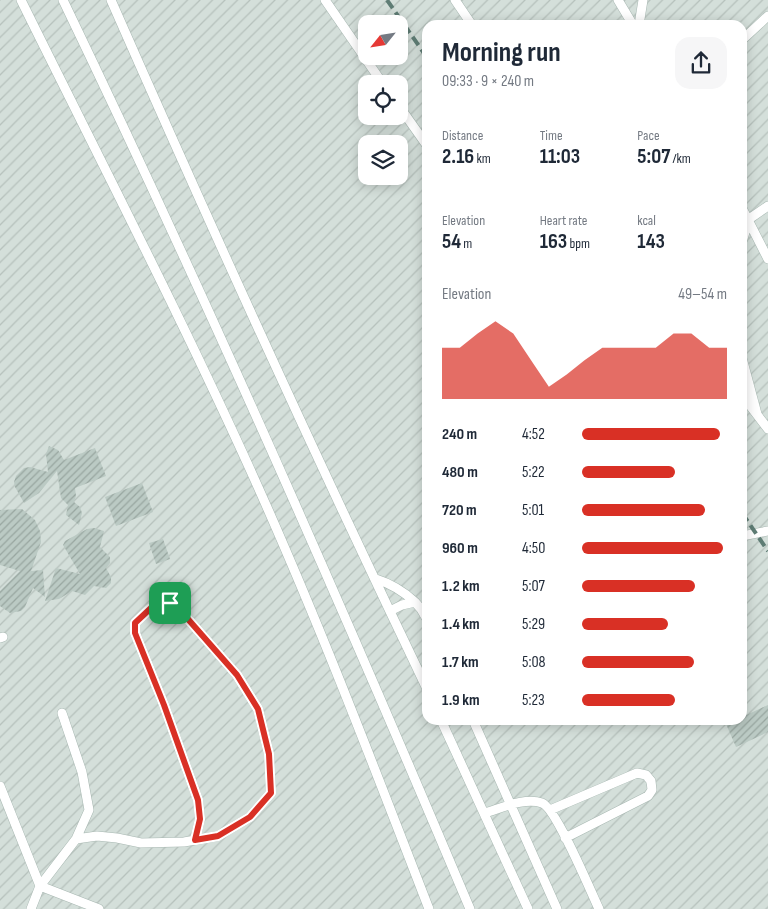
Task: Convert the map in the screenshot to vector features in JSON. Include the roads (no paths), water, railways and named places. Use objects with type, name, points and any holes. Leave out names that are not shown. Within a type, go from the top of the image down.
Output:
[{"type":"lane","points":[[21,0],[222,410],[258,488],[302,590],[429,909]]},
{"type":"lane","points":[[63,0],[157,198],[284,476],[380,694],[470,909]]},
{"type":"lane","points":[[111,0],[208,220],[422,678]]},
{"type":"lane","points":[[325,0],[377,75]]},
{"type":"lane","points":[[455,0],[469,20]]},
{"type":"lane","points":[[618,0],[629,20]]},
{"type":"lane","points":[[640,20],[643,0]]},
{"type":"lane","points":[[747,35],[768,16]]},
{"type":"lane","points":[[408,119],[422,139]]},
{"type":"lane","points":[[747,226],[749,219],[767,207]]},
{"type":"lane","points":[[747,216],[768,259]]},
{"type":"lane","points":[[747,377],[757,414]]},
{"type":"lane","points":[[747,402],[768,428]]},
{"type":"lane","points":[[747,535],[768,531]]},
{"type":"lane","points":[[376,579],[387,582],[402,590],[422,609]]},
{"type":"lane","points":[[390,611],[402,604],[415,602]]},
{"type":"lane","points":[[76,839],[97,836],[141,843],[184,842],[218,836],[250,817],[271,793],[269,754],[258,709],[237,675],[187,618],[170,603],[151,608],[135,623],[135,633],[164,705],[198,800],[200,819],[195,840]]},
{"type":"lane","points":[[32,909],[40,886],[76,839],[89,810],[82,772],[62,713]]},
{"type":"lane","points":[[443,725],[486,813],[528,909]]},
{"type":"lane","points":[[475,725],[557,909]]},
{"type":"lane","points":[[550,810],[637,773],[646,775],[651,781],[652,790],[648,796],[565,838]]},
{"type":"lane","points":[[0,786],[40,886],[99,909]]},
{"type":"lane","points":[[486,813],[510,805],[530,802],[544,803],[550,810],[565,838],[598,909]]},
{"type":"railway","points":[[387,0],[422,50]]},
{"type":"railway","points":[[747,520],[768,551]]}]
